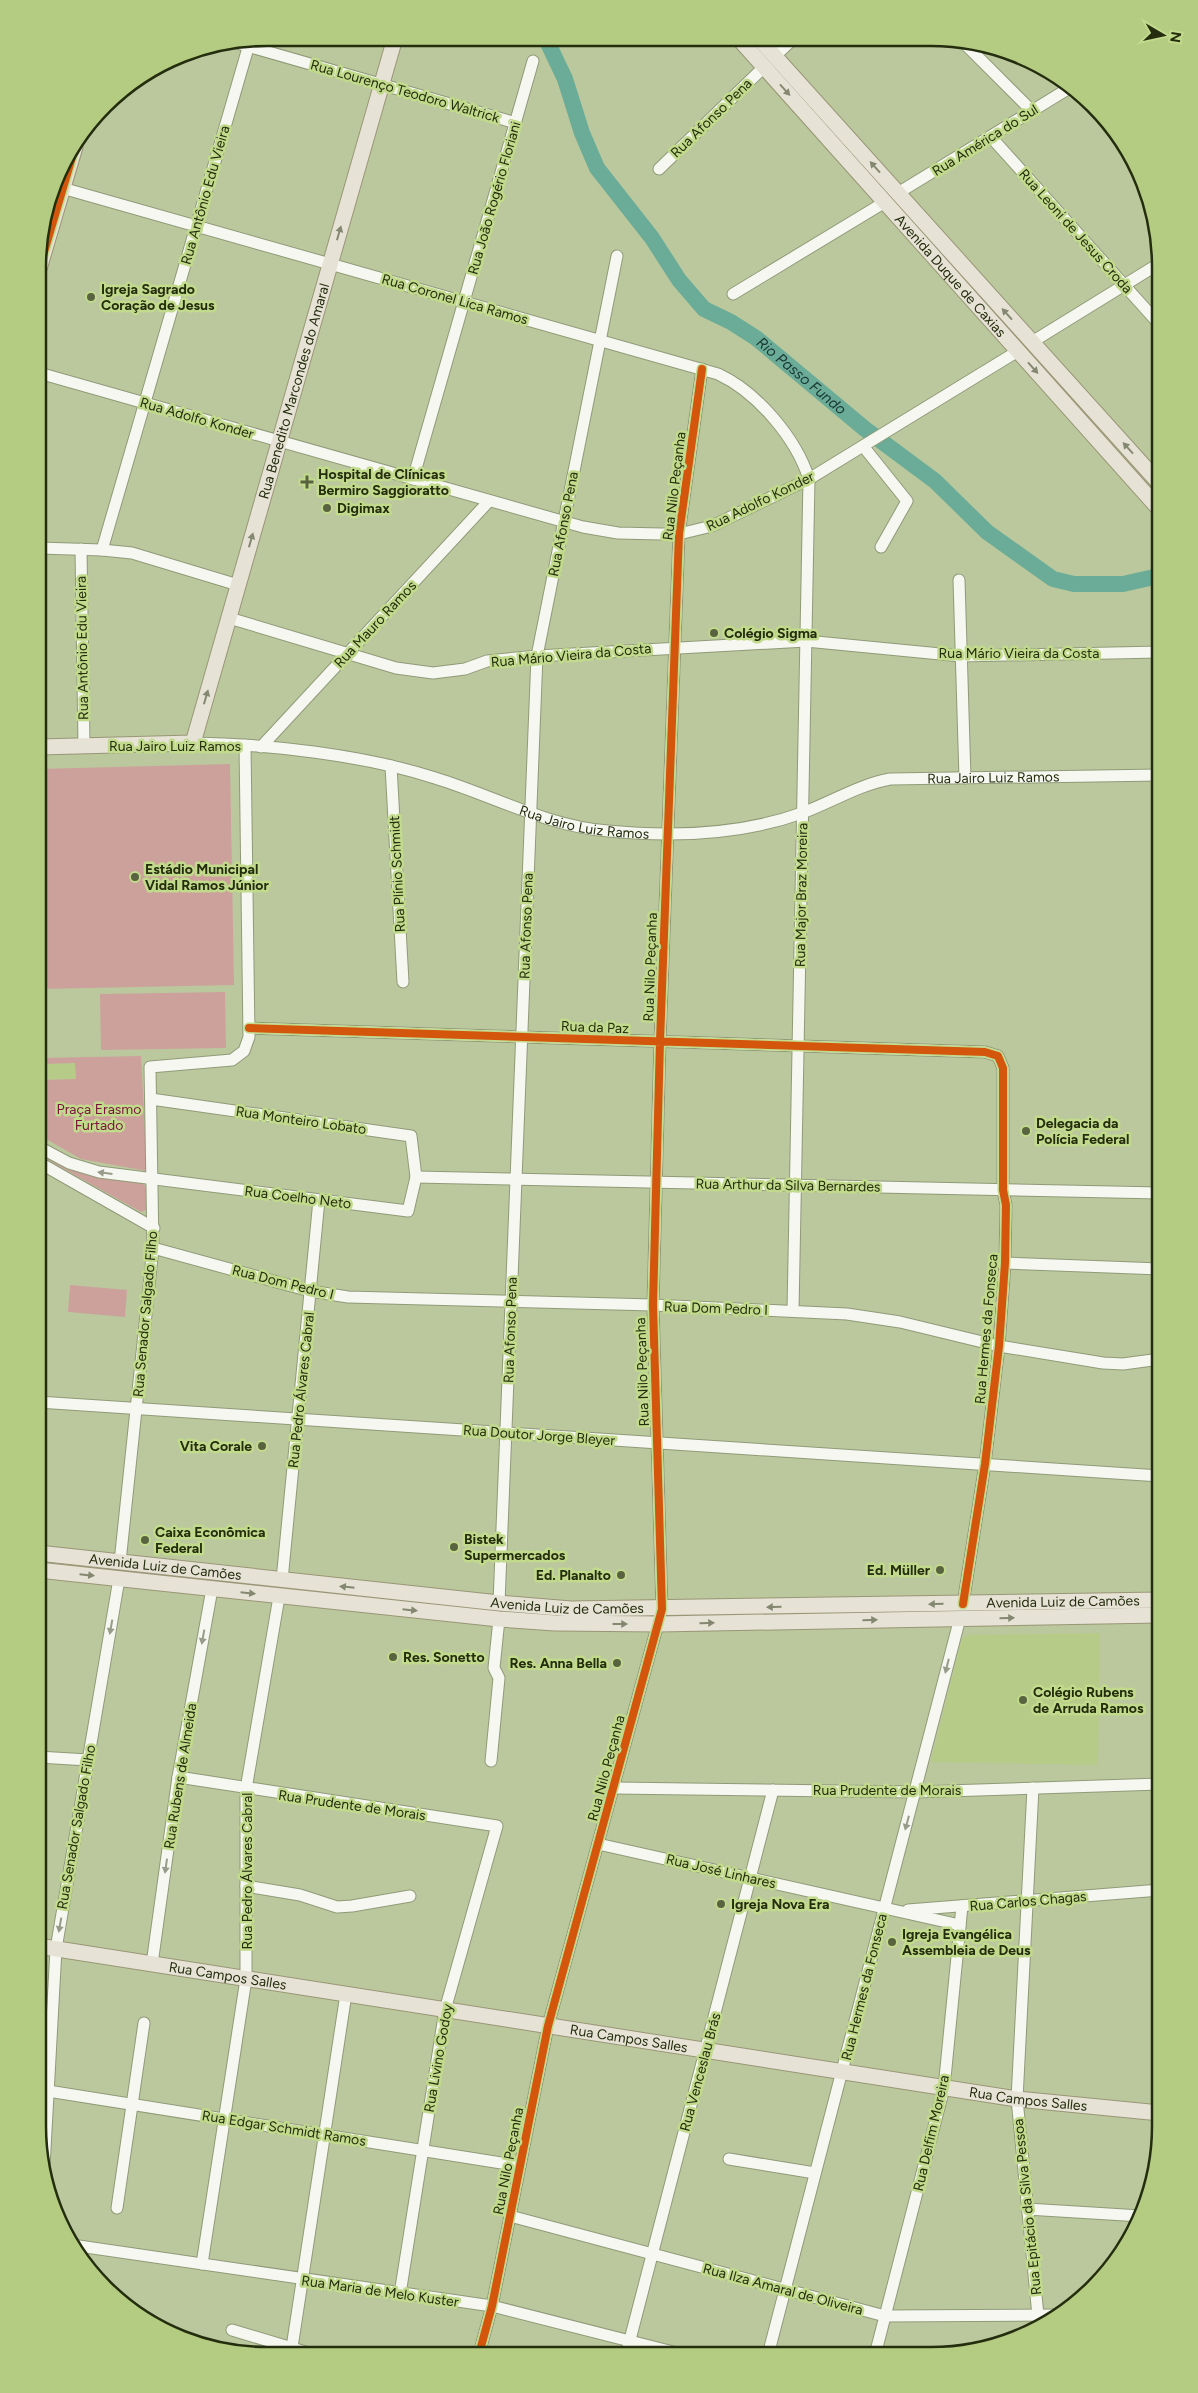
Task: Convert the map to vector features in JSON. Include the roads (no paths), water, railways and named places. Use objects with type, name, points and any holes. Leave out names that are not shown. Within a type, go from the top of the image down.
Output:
[{"type":"main road","name":"Rua Benedito Marcondes do Amaral","points":[[193,743],[393,46]]},
{"type":"main road","name":"Avenida Duque de Caxias","points":[[748,46],[769,62],[898,193],[1152,475]]},
{"type":"main road","name":"Avenida Duque de Caxias","points":[[762,46],[769,62],[884,202],[1152,501]]},
{"type":"main road","name":"Rua Jairo Luiz Ramos","points":[[46,747],[193,743]]},
{"type":"main road","name":"Avenida Luiz de Camões","points":[[46,1554],[499,1603],[571,1609],[1152,1600]]},
{"type":"main road","name":"Avenida Luiz de Camões","points":[[46,1571],[279,1597],[555,1623],[659,1624],[1152,1615]]},
{"type":"main road","name":"Rua Campos Salles","points":[[46,1947],[1017,2099],[1152,2112]]},
{"type":"street","name":"Rua Afonso Pena","points":[[659,169],[786,46]]},
{"type":"street","name":"Rua Lourenço Teodoro Waltrick","points":[[255,47],[516,123]]},
{"type":"street","name":"Rua Antônio Edu Vieira","points":[[102,550],[196,226],[244,48]]},
{"type":"street","points":[[972,50],[1032,111]]},
{"type":"street","name":"Rua João Rogério Floriani","points":[[413,479],[533,61]]},
{"type":"street","name":"Rua América do Sul","points":[[898,193],[1064,91]]},
{"type":"street","name":"Rua Leoni de Jesus Croda","points":[[990,137],[1152,316]]},
{"type":"street","name":"Rua Coronel Lica Ramos","points":[[61,188],[702,369],[733,382],[760,403],[795,448],[809,479]]},
{"type":"street","points":[[733,294],[884,202]]},
{"type":"street","name":"Rua Afonso Pena","points":[[499,1603],[537,656],[617,256]]},
{"type":"street","points":[[1032,342],[1152,268]]},
{"type":"street","name":"Rua Adolfo Konder","points":[[46,375],[564,522],[618,533],[680,534],[720,523],[809,479],[1018,351]]},
{"type":"street","name":"Rua Nilo Peçanha","points":[[481,2347],[492,2306],[548,2026],[662,1609],[653,1305],[660,1041],[680,534],[702,369]]},
{"type":"street","points":[[873,440],[907,501],[881,546]]},
{"type":"street","name":"Rua Major Braz Moreira","points":[[793,1311],[809,479]]},
{"type":"street","name":"Rua Mauro Ramos","points":[[261,747],[489,501]]},
{"type":"street","points":[[46,548],[132,553],[238,585]]},
{"type":"street","name":"Rua Antônio Edu Vieira","points":[[81,549],[84,746]]},
{"type":"street","points":[[959,580],[965,778]]},
{"type":"street","name":"Rua Mário Vieira da Costa","points":[[229,618],[396,668],[433,673],[465,669],[487,661],[537,656],[806,641],[961,656],[1152,652]]},
{"type":"street","name":"Rua Jairo Luiz Ramos","points":[[193,743],[261,747],[391,766],[438,779],[530,814],[586,829],[668,832],[743,829],[803,812],[873,782],[905,778],[1152,775]]},
{"type":"street","points":[[244,746],[249,1028]]},
{"type":"street","name":"Rua Plínio Schmidt","points":[[391,766],[403,982]]},
{"type":"street","name":"Rua da Paz","points":[[249,1028],[985,1052],[998,1056]]},
{"type":"street","name":"Rua Senador Salgado Filho","points":[[120,1562],[153,1248],[150,1067],[232,1060],[244,1051],[249,1028]]},
{"type":"street","name":"Rua Hermes da Fonseca","points":[[964,1604],[985,1464],[999,1346],[1005,1263],[1006,1205],[1003,1190],[1003,1068],[998,1056]]},
{"type":"street","name":"Rua Monteiro Lobato","points":[[151,1099],[411,1136],[416,1177]]},
{"type":"street","name":"Rua Coelho Neto","points":[[46,1151],[87,1170],[408,1211],[416,1177]]},
{"type":"street","points":[[46,1167],[154,1228]]},
{"type":"street","name":"Rua Arthur da Silva Bernardes","points":[[416,1177],[1152,1193]]},
{"type":"street","name":"Rua Pedro Álvares Cabral","points":[[282,1580],[319,1200]]},
{"type":"street","name":"Rua Dom Pedro I","points":[[153,1248],[310,1291],[348,1297],[511,1303],[653,1305],[793,1311],[874,1317],[999,1346],[1103,1363],[1123,1364],[1152,1360]]},
{"type":"street","points":[[1005,1263],[1152,1269]]},
{"type":"street","name":"Rua Doutor Jorge Bleyer","points":[[46,1402],[1152,1475]]},
{"type":"street","name":"Rua Senador Salgado Filho","points":[[46,2127],[56,1949],[119,1579]]},
{"type":"street","name":"Rua Rubens de Almeida","points":[[152,1964],[178,1777],[212,1589]]},
{"type":"street","name":"Rua Pedro Álvares Cabral","points":[[202,2264],[246,1979],[246,1789],[279,1597]]},
{"type":"street","name":"Rua Hermes da Fonseca","points":[[770,2347],[960,1618]]},
{"type":"street","points":[[491,1761],[499,1678],[494,1668],[499,1619]]},
{"type":"street","points":[[46,1757],[88,1760]]},
{"type":"street","name":"Rua Prudente de Morais","points":[[178,1777],[246,1789],[496,1826]]},
{"type":"street","name":"Rua Prudente de Morais","points":[[614,1788],[914,1792],[1152,1784]]},
{"type":"street","name":"Rua Epitácio da Silva Pessoa","points":[[1033,1788],[1017,2099],[1038,2318]]},
{"type":"street","name":"Rua Venceslau Brás","points":[[628,2347],[773,1790]]},
{"type":"street","name":"Rua Livino Godoy","points":[[400,2294],[445,2010],[496,1826]]},
{"type":"street","name":"Rua José Linhares","points":[[598,1844],[960,1925]]},
{"type":"street","points":[[246,1886],[300,1895],[337,1906],[352,1906],[410,1896]]},
{"type":"street","name":"Rua Carlos Chagas","points":[[897,1911],[1152,1891]]},
{"type":"street","name":"Rua Delfim Moreira","points":[[877,2347],[944,2088],[962,1906]]},
{"type":"street","points":[[292,2347],[346,1994]]},
{"type":"street","points":[[117,2208],[144,2023]]},
{"type":"street","name":"Rua Edgar Schmidt Ramos","points":[[48,2091],[520,2166]]},
{"type":"street","points":[[729,2159],[816,2173]]},
{"type":"street","points":[[1027,2209],[1132,2215]]},
{"type":"street","name":"Rua Ilza Amaral de Oliveira","points":[[510,2216],[885,2316],[1045,2314]]},
{"type":"street","name":"Rua Maria de Melo Kuster","points":[[83,2247],[302,2280],[492,2306],[654,2347]]},
{"type":"street","points":[[232,2330],[280,2347]]},
{"type":"waterway","name":"Rio Passo Fundo","points":[[549,46],[565,79],[582,133],[597,168],[652,238],[679,280],[704,309],[731,322],[756,338],[865,429],[935,481],[987,532],[1053,579],[1074,584],[1123,584],[1152,577]]},
{"type":"place","name":"Igreja Sagrado Coração de Jesus","points":[[91,297]]},
{"type":"place","name":"Hospital de Clínicas Bermiro Saggioratto","points":[[307,482]]},
{"type":"place","name":"Digimax","points":[[327,508]]},
{"type":"place","name":"Colégio Sigma","points":[[714,633]]},
{"type":"place","name":"Estádio Municipal Vidal Ramos Júnior","points":[[135,877]]},
{"type":"place","name":"Delegacia da Polícia Federal","points":[[1026,1131]]},
{"type":"place","name":"Vita Corale","points":[[262,1446]]},
{"type":"place","name":"Caixa Econômica Federal","points":[[145,1540]]},
{"type":"place","name":"Bistek Supermercados","points":[[454,1547]]},
{"type":"place","name":"Ed. Müller","points":[[940,1570]]},
{"type":"place","name":"Ed. Planalto","points":[[621,1575]]},
{"type":"place","name":"Res. Sonetto","points":[[393,1657]]},
{"type":"place","name":"Res. Anna Bella","points":[[617,1663]]},
{"type":"place","name":"Colégio Rubens de Arruda Ramos","points":[[1023,1700]]},
{"type":"place","name":"Igreja Nova Era","points":[[721,1904]]},
{"type":"place","name":"Igreja Evangélica Assembleia de Deus","points":[[892,1942]]},
{"type":"park label","name":"Praça Erasmo Furtado","points":[[99,1118]]}]
